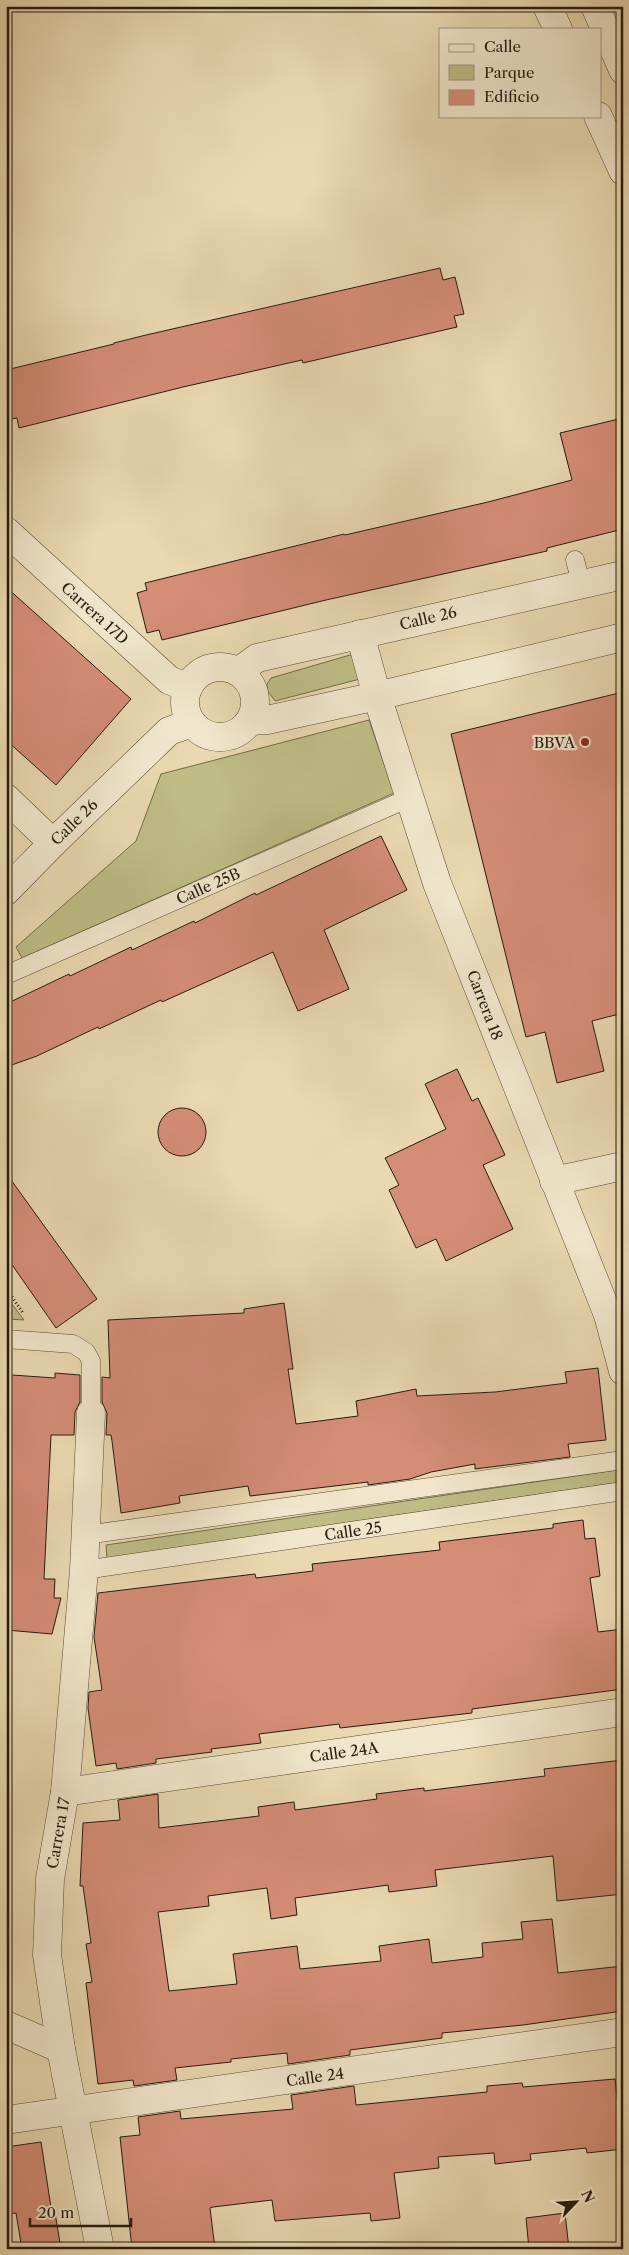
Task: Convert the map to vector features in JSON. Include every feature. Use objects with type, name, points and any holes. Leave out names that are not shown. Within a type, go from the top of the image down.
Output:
[{"type":"street","points":[[547,6],[558,28]]},
{"type":"street","points":[[595,6],[623,70]]},
{"type":"street","points":[[599,118],[623,171]]},
{"type":"street","name":"Carrera 17D","points":[[6,531],[169,680],[188,688]]},
{"type":"street","name":"Calle 26","points":[[238,672],[257,658],[360,634],[578,572],[623,575]]},
{"type":"street","name":"Carrera 18","points":[[360,634],[377,696],[437,883],[554,1182],[608,1314],[623,1371]]},
{"type":"street","points":[[250,721],[267,720],[377,696],[623,637]]},
{"type":"street","points":[[215,667],[227,668],[238,672],[247,679],[255,699],[254,711],[250,721],[242,730],[233,735],[222,737],[206,734],[192,723],[187,712],[185,700],[188,688],[194,678],[204,671],[215,667]]},
{"type":"street","name":"Calle 26","points":[[6,891],[169,731],[192,723]]},
{"type":"street","points":[[6,798],[53,843]]},
{"type":"street","points":[[554,1182],[623,1166]]},
{"type":"street","name":"Carrera 17","points":[[91,1413],[84,1570],[65,1792],[50,1879],[47,1955],[61,2049],[100,2249]]},
{"type":"street","name":"Calle 24A","points":[[65,1792],[623,1712]]},
{"type":"street","points":[[6,2025],[61,2049]]},
{"type":"street","name":"Calle 24","points":[[6,2120],[74,2112],[623,2032]]},
{"type":"lane","name":"Calle 25B","points":[[6,975],[409,798]]},
{"type":"lane","points":[[6,1339],[74,1344],[86,1352],[91,1361],[91,1413]]},
{"type":"lane","points":[[85,1535],[623,1460]]},
{"type":"lane","name":"Calle 25","points":[[84,1570],[623,1491]]},
{"type":"green space","points":[[350,655],[358,657],[360,679],[275,701],[267,690],[267,684],[271,678]]},
{"type":"green space","points":[[369,720],[394,793],[22,958],[16,947],[136,841],[161,774]]},
{"type":"green space","points":[[6,1296],[24,1320],[6,1319]]},
{"type":"green space","points":[[623,1469],[623,1482],[107,1558],[106,1545]]},
{"type":"building","points":[[440,268],[443,280],[455,277],[464,314],[454,316],[457,327],[303,363],[302,360],[183,387],[19,428],[17,418],[6,420],[6,370],[146,335]]},
{"type":"building","points":[[623,418],[623,529],[547,548],[547,551],[326,600],[162,640],[159,630],[147,633],[137,593],[147,590],[145,583],[344,534],[488,502],[572,480],[560,433]]},
{"type":"building","points":[[6,587],[131,699],[56,785],[6,740]]},
{"type":"building","points":[[623,692],[623,1013],[592,1021],[604,1071],[557,1083],[545,1032],[526,1037],[451,734]]},
{"type":"building","points":[[381,836],[407,890],[324,930],[349,989],[298,1011],[273,952],[99,1029],[98,1027],[37,1056],[6,1067],[6,1004],[131,947],[132,950],[194,921],[195,923],[255,893],[256,895]]},
{"type":"building","points":[[457,1069],[472,1101],[478,1098],[505,1155],[483,1165],[513,1229],[446,1261],[436,1239],[416,1248],[389,1190],[399,1185],[385,1158],[446,1129],[425,1084]]},
{"type":"building","points":[[177,1108],[187,1108],[199,1115],[206,1127],[206,1137],[199,1149],[187,1156],[177,1156],[169,1152],[162,1145],[158,1137],[158,1127],[162,1119],[169,1112]]},
{"type":"building","points":[[6,1173],[97,1299],[56,1328],[6,1256]]},
{"type":"building","points":[[284,1303],[293,1369],[288,1369],[296,1424],[358,1416],[356,1401],[416,1389],[417,1396],[495,1392],[567,1383],[565,1372],[598,1368],[606,1440],[568,1444],[570,1457],[475,1469],[475,1464],[431,1472],[410,1479],[368,1485],[368,1482],[250,1496],[248,1486],[179,1496],[180,1503],[121,1513],[111,1435],[106,1435],[107,1413],[102,1402],[102,1377],[110,1378],[108,1320],[244,1313],[244,1309]]},
{"type":"building","points":[[55,1373],[80,1375],[80,1402],[75,1412],[74,1435],[51,1435],[44,1579],[55,1579],[54,1598],[61,1598],[52,1634],[6,1630],[6,1439],[12,1375],[55,1378]]},
{"type":"building","points":[[583,1520],[585,1539],[595,1538],[600,1576],[590,1578],[598,1632],[623,1629],[623,1689],[472,1709],[472,1713],[340,1728],[339,1724],[259,1734],[261,1743],[211,1749],[212,1752],[156,1759],[156,1763],[117,1769],[116,1763],[96,1766],[88,1708],[89,1692],[102,1690],[94,1637],[98,1593],[255,1574],[256,1578],[313,1571],[312,1564],[440,1550],[439,1542],[553,1528],[553,1524]]},
{"type":"building","points":[[623,1760],[623,1894],[557,1901],[553,1856],[435,1870],[437,1886],[389,1892],[388,1885],[295,1898],[297,1915],[271,1919],[267,1888],[208,1896],[209,1906],[158,1912],[169,1991],[237,1984],[233,1954],[297,1946],[300,1969],[381,1961],[379,1946],[429,1939],[432,1963],[483,1957],[482,1943],[523,1939],[521,1922],[552,1919],[558,1973],[623,1966],[623,2011],[523,2025],[442,2033],[442,2038],[350,2050],[350,2055],[288,2064],[287,2053],[231,2059],[231,2062],[175,2068],[177,2080],[134,2086],[133,2080],[98,2084],[86,1983],[92,1982],[86,1944],[91,1943],[83,1886],[80,1886],[83,1823],[120,1820],[118,1800],[158,1794],[159,1828],[259,1816],[258,1807],[294,1802],[295,1810],[377,1799],[376,1794],[424,1788],[424,1791],[545,1776],[544,1769]]},
{"type":"building","points":[[615,2079],[623,2149],[587,2153],[586,2148],[530,2154],[531,2160],[495,2164],[494,2153],[438,2157],[439,2168],[394,2173],[400,2218],[371,2221],[370,2213],[275,2221],[272,2200],[210,2208],[215,2249],[132,2249],[120,2137],[140,2135],[138,2117],[180,2111],[181,2119],[293,2109],[291,2095],[354,2086],[356,2105],[487,2092],[487,2086],[522,2083],[523,2087]]},
{"type":"building","points":[[41,2142],[52,2214],[55,2213],[61,2249],[22,2249],[16,2213],[9,2214],[6,2198],[6,2147]]},
{"type":"building","points":[[565,2213],[569,2249],[529,2249],[526,2218]]},
{"type":"place","name":"BBVA","points":[[585,742]]}]
